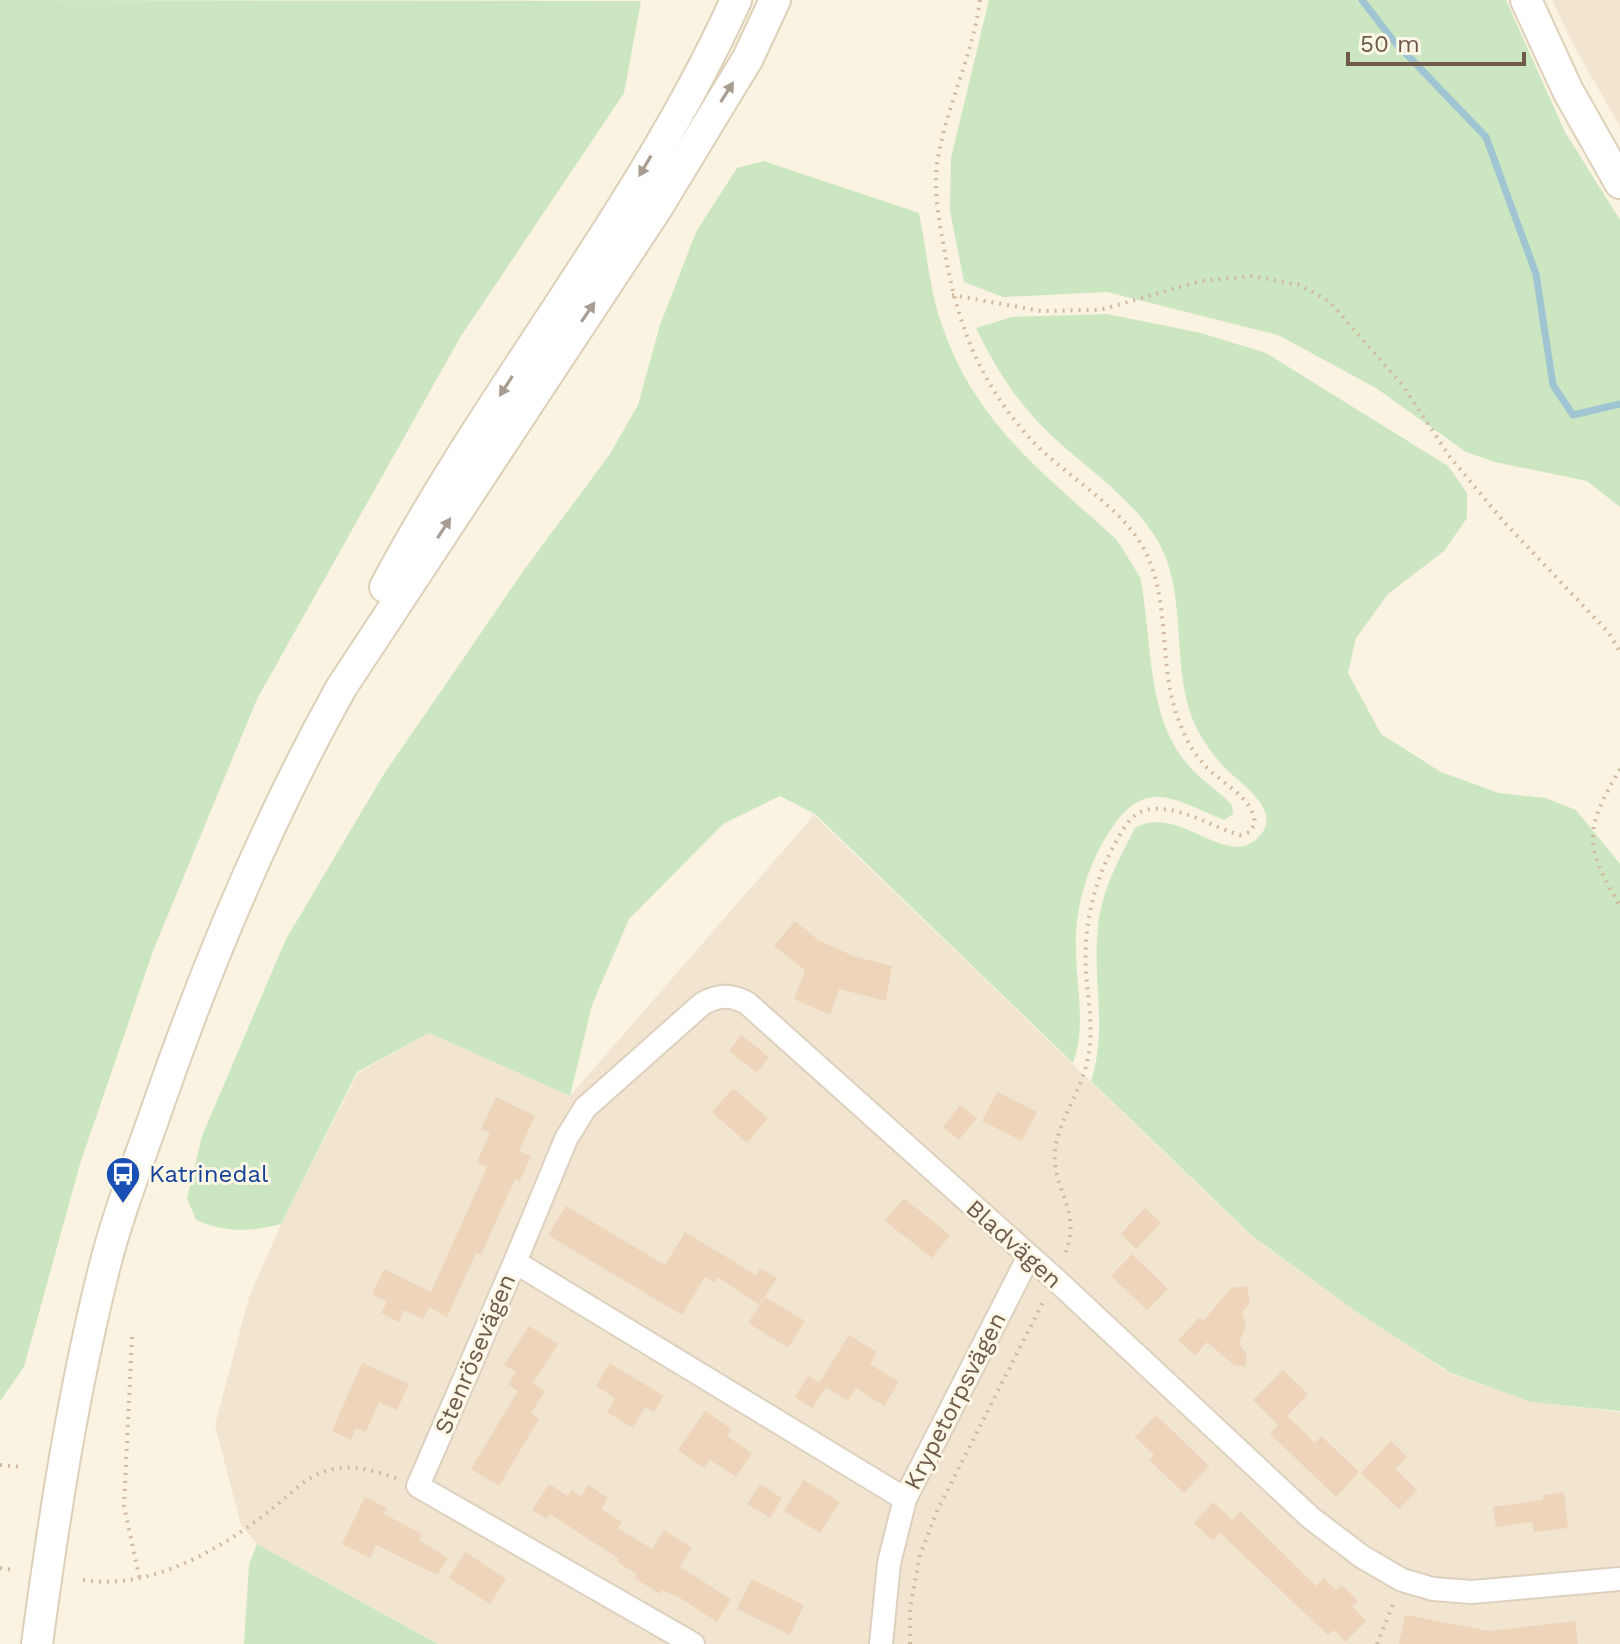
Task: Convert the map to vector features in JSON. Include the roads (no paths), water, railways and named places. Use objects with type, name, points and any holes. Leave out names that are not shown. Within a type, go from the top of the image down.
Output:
[{"type":"main road","points":[[341,688],[380,598],[424,515],[627,196],[715,47],[736,0]]},
{"type":"main road","points":[[37,1644],[64,1457],[105,1267],[123,1205],[219,939],[300,760],[341,688],[657,208],[748,58],[775,0]]},
{"type":"main road","points":[[1526,0],[1575,105],[1620,183]]},
{"type":"street","name":"Bladvägen","points":[[515,1262],[566,1139],[585,1108],[702,1004],[724,996],[747,1003],[1055,1279],[1311,1518],[1361,1556],[1402,1580],[1433,1589],[1472,1592],[1620,1579]]},
{"type":"street","name":"Krypetorpsvägen","points":[[881,1644],[889,1563],[905,1499],[1028,1258]]},
{"type":"street","name":"Stenrösevägen","points":[[693,1644],[418,1486],[515,1262],[905,1499]]},
{"type":"waterway","points":[[1362,0],[1392,39],[1486,137],[1536,274],[1553,385],[1573,415],[1620,404]]},
{"type":"place","name":"Katrinedal","points":[[123,1205]]}]
